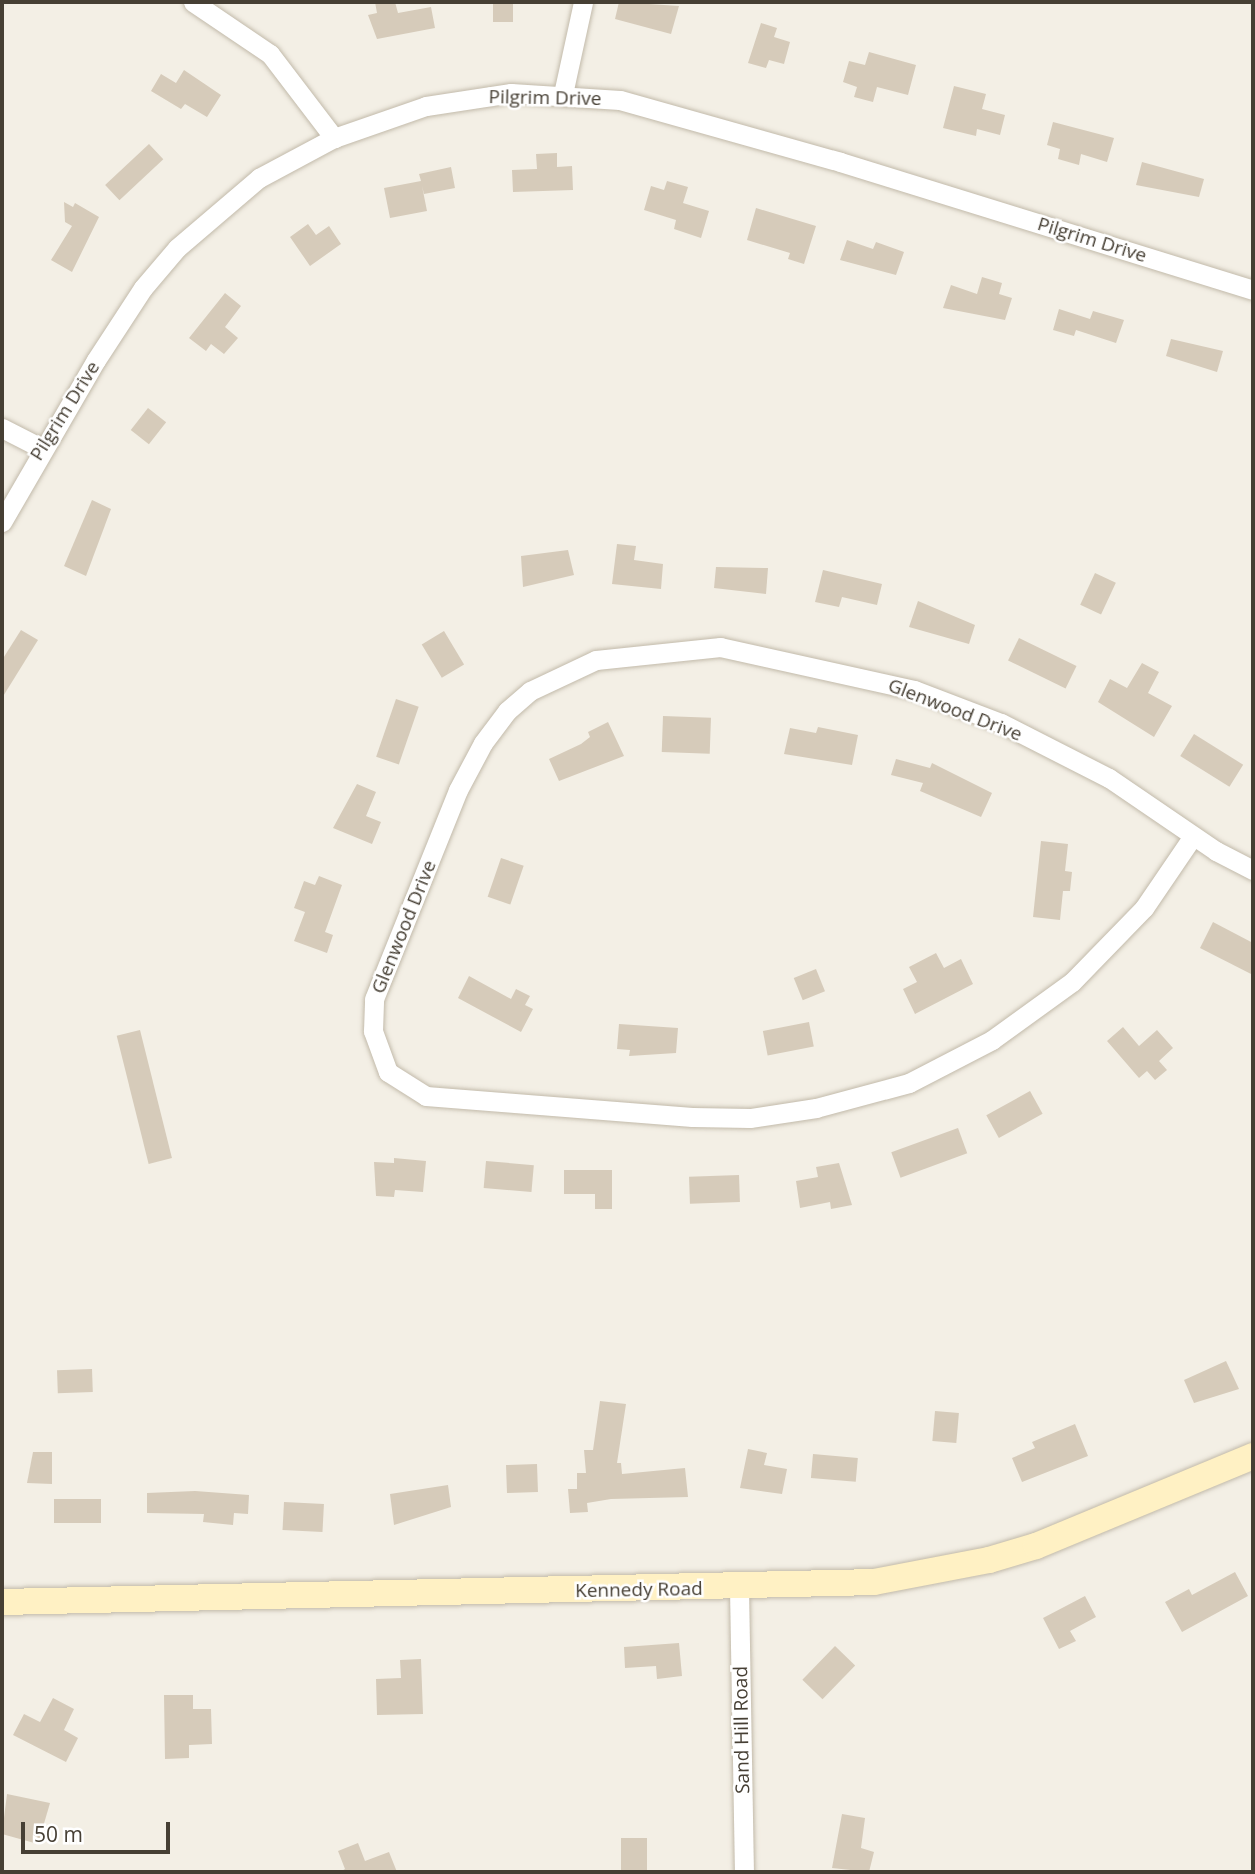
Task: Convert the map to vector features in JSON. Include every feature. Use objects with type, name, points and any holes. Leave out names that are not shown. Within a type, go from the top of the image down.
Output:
[{"type":"street","points":[[192,2],[270,54],[334,138]]},
{"type":"street","points":[[564,94],[583,2]]},
{"type":"street","name":"Pilgrim Drive","points":[[2,522],[41,448],[144,288],[177,248],[259,178],[334,138],[426,106],[511,93],[564,94],[620,100],[689,118],[1253,290]]},
{"type":"street","points":[[2,428],[41,448]]},
{"type":"street","name":"Glenwood Drive","points":[[1193,836],[1144,908],[1072,982],[992,1040],[909,1083],[816,1108],[750,1118],[692,1117],[426,1096],[388,1072],[373,1031],[374,999],[458,790],[483,743],[507,710],[530,691],[596,660],[720,647],[914,690],[1001,723],[1109,778],[1193,836],[1253,870]]},
{"type":"street","name":"Kennedy Road","points":[[2,1602],[739,1588],[874,1582],[989,1560],[1079,1530],[1253,1456]]},
{"type":"street","name":"Sand Hill Road","points":[[739,1588],[744,1872]]},
{"type":"building","points":[[375,2],[395,2],[398,13],[431,7],[435,28],[377,39],[368,15],[377,13]]},
{"type":"building","points":[[493,2],[513,2],[513,22],[493,22]]},
{"type":"building","points":[[619,2],[679,6],[671,34],[615,19]]},
{"type":"building","points":[[761,23],[777,28],[774,37],[790,42],[784,64],[769,60],[766,68],[748,63]]},
{"type":"building","points":[[869,52],[916,65],[908,95],[877,87],[873,102],[854,97],[857,87],[843,82],[849,61],[865,65]]},
{"type":"building","points":[[184,70],[221,95],[207,117],[185,104],[181,109],[151,91],[161,74],[176,83]]},
{"type":"building","points":[[954,86],[986,94],[982,109],[1005,115],[1000,135],[977,129],[976,136],[943,128]]},
{"type":"building","points":[[1053,122],[1114,138],[1107,162],[1081,154],[1079,165],[1058,159],[1060,149],[1047,145]]},
{"type":"building","points":[[149,144],[163,159],[119,200],[105,185]]},
{"type":"building","points":[[557,153],[557,167],[572,166],[573,190],[513,192],[512,170],[537,169],[536,154]]},
{"type":"building","points":[[1142,162],[1204,179],[1199,197],[1136,185]]},
{"type":"building","points":[[451,167],[455,188],[424,194],[422,186],[427,211],[390,218],[384,188],[421,181],[419,174]]},
{"type":"building","points":[[667,181],[688,187],[683,203],[709,211],[701,238],[674,229],[676,220],[644,210],[651,186],[664,190]]},
{"type":"building","points":[[64,202],[73,207],[75,203],[99,217],[72,272],[51,260],[72,226],[65,222]]},
{"type":"building","points":[[756,208],[816,226],[804,264],[788,259],[790,253],[747,240]]},
{"type":"building","points":[[308,224],[316,235],[329,226],[341,244],[310,266],[290,237]]},
{"type":"building","points":[[847,240],[873,249],[876,242],[904,252],[896,275],[840,260]]},
{"type":"building","points":[[982,277],[1002,283],[999,294],[1012,298],[1005,320],[943,308],[951,285],[977,294]]},
{"type":"building","points":[[225,293],[241,306],[225,327],[238,338],[224,354],[211,344],[206,351],[189,338]]},
{"type":"building","points":[[1059,309],[1090,319],[1093,311],[1124,320],[1116,343],[1076,330],[1074,336],[1053,330]]},
{"type":"building","points":[[1171,339],[1223,351],[1217,372],[1166,356]]},
{"type":"building","points":[[148,408],[166,422],[149,444],[131,430]]},
{"type":"building","points":[[92,500],[111,509],[86,576],[64,566]]},
{"type":"building","points":[[617,544],[636,546],[634,560],[663,564],[661,589],[612,584]]},
{"type":"building","points":[[568,550],[574,575],[523,587],[521,556]]},
{"type":"building","points":[[716,567],[768,568],[766,594],[714,588]]},
{"type":"building","points":[[823,570],[882,584],[877,605],[842,597],[839,607],[815,602]]},
{"type":"building","points":[[1095,573],[1116,583],[1101,614],[1080,605]]},
{"type":"building","points":[[918,601],[975,625],[969,644],[909,627]]},
{"type":"building","points":[[21,630],[38,640],[2,698],[2,660]]},
{"type":"building","points":[[444,631],[464,664],[442,678],[422,644]]},
{"type":"building","points":[[1019,638],[1077,666],[1066,689],[1008,660]]},
{"type":"building","points":[[1142,663],[1159,672],[1148,693],[1172,706],[1154,737],[1098,702],[1110,679],[1127,688]]},
{"type":"building","points":[[396,699],[419,707],[399,764],[376,757]]},
{"type":"building","points":[[663,716],[711,718],[710,754],[662,752]]},
{"type":"building","points":[[608,722],[624,756],[559,781],[549,759],[581,744],[590,737],[588,732]]},
{"type":"building","points":[[818,727],[858,735],[852,765],[784,754],[790,728],[816,733]]},
{"type":"building","points":[[1194,734],[1243,765],[1229,787],[1180,756]]},
{"type":"building","points":[[896,759],[930,768],[932,763],[992,793],[981,817],[920,791],[923,783],[891,775]]},
{"type":"building","points":[[357,784],[376,792],[366,816],[381,822],[372,844],[333,828]]},
{"type":"building","points":[[1041,841],[1068,844],[1065,871],[1072,872],[1070,891],[1063,891],[1060,920],[1033,917]]},
{"type":"building","points":[[501,858],[524,866],[510,905],[488,897]]},
{"type":"building","points":[[319,876],[342,885],[325,932],[333,935],[327,953],[294,941],[305,912],[294,908],[304,881],[315,885]]},
{"type":"building","points":[[1213,922],[1253,943],[1253,975],[1200,948]]},
{"type":"building","points":[[936,953],[944,968],[961,959],[973,984],[915,1014],[903,989],[917,982],[909,967]]},
{"type":"building","points":[[816,969],[825,991],[803,1000],[794,978]]},
{"type":"building","points":[[469,976],[511,999],[516,989],[530,996],[525,1005],[533,1009],[521,1032],[458,998]]},
{"type":"building","points":[[809,1022],[814,1047],[768,1056],[763,1031]]},
{"type":"building","points":[[619,1024],[678,1028],[676,1053],[629,1056],[630,1050],[617,1049]]},
{"type":"building","points":[[1123,1027],[1139,1046],[1157,1030],[1173,1048],[1159,1061],[1167,1070],[1155,1080],[1147,1071],[1139,1078],[1107,1041]]},
{"type":"building","points":[[140,1030],[172,1158],[149,1164],[117,1036]]},
{"type":"building","points":[[1030,1091],[1043,1114],[999,1138],[986,1115]]},
{"type":"building","points":[[958,1128],[967,1153],[901,1178],[891,1152]]},
{"type":"building","points":[[394,1158],[426,1161],[423,1192],[395,1190],[394,1197],[376,1196],[374,1162],[394,1163]]},
{"type":"building","points":[[486,1161],[534,1165],[531,1192],[484,1188]]},
{"type":"building","points":[[839,1163],[852,1205],[831,1209],[830,1202],[800,1208],[796,1181],[818,1177],[816,1167]]},
{"type":"building","points":[[564,1170],[612,1170],[612,1209],[595,1209],[595,1194],[564,1194]]},
{"type":"building","points":[[739,1175],[740,1202],[690,1204],[689,1177]]},
{"type":"building","points":[[1226,1361],[1239,1389],[1194,1403],[1184,1380]]},
{"type":"building","points":[[92,1369],[93,1392],[58,1393],[57,1370]]},
{"type":"building","points":[[600,1401],[626,1404],[617,1463],[621,1463],[622,1474],[685,1468],[688,1497],[611,1499],[587,1503],[588,1512],[570,1513],[568,1489],[577,1489],[577,1473],[586,1473],[584,1450],[593,1450]]},
{"type":"building","points":[[935,1411],[959,1413],[956,1443],[932,1441]]},
{"type":"building","points":[[1075,1424],[1088,1456],[1022,1482],[1012,1458],[1035,1448],[1032,1442]]},
{"type":"building","points":[[748,1449],[767,1453],[764,1465],[787,1469],[782,1494],[740,1488]]},
{"type":"building","points":[[33,1452],[52,1452],[52,1484],[27,1483]]},
{"type":"building","points":[[813,1454],[858,1458],[856,1482],[811,1478]]},
{"type":"building","points":[[537,1464],[538,1492],[507,1493],[506,1465]]},
{"type":"building","points":[[448,1485],[451,1507],[394,1525],[390,1494]]},
{"type":"building","points":[[195,1491],[249,1495],[248,1514],[234,1513],[233,1525],[203,1522],[204,1514],[147,1513],[147,1493]]},
{"type":"building","points":[[54,1499],[101,1499],[101,1523],[54,1523]]},
{"type":"building","points":[[284,1502],[324,1504],[322,1532],[283,1530]]},
{"type":"building","points":[[1235,1572],[1248,1596],[1182,1632],[1165,1602],[1189,1589],[1192,1595]]},
{"type":"building","points":[[1085,1596],[1096,1617],[1070,1631],[1076,1641],[1059,1649],[1043,1618]]},
{"type":"building","points":[[679,1643],[682,1676],[657,1679],[656,1666],[625,1668],[624,1647]]},
{"type":"building","points":[[835,1646],[855,1665],[822,1699],[802,1680]]},
{"type":"building","points":[[421,1659],[423,1714],[377,1715],[376,1679],[401,1678],[400,1660]]},
{"type":"building","points":[[164,1695],[193,1695],[193,1709],[211,1709],[212,1744],[189,1745],[189,1758],[165,1759]]},
{"type":"building","points":[[53,1698],[74,1709],[64,1730],[78,1738],[66,1762],[13,1735],[24,1714],[40,1722]]},
{"type":"building","points":[[7,1794],[50,1803],[38,1844],[2,1834]]},
{"type":"building","points":[[842,1814],[865,1818],[861,1848],[874,1852],[869,1872],[832,1868]]},
{"type":"building","points":[[621,1838],[647,1838],[647,1872],[621,1872]]},
{"type":"building","points":[[358,1843],[365,1861],[389,1852],[397,1872],[340,1872],[345,1869],[338,1851]]}]
